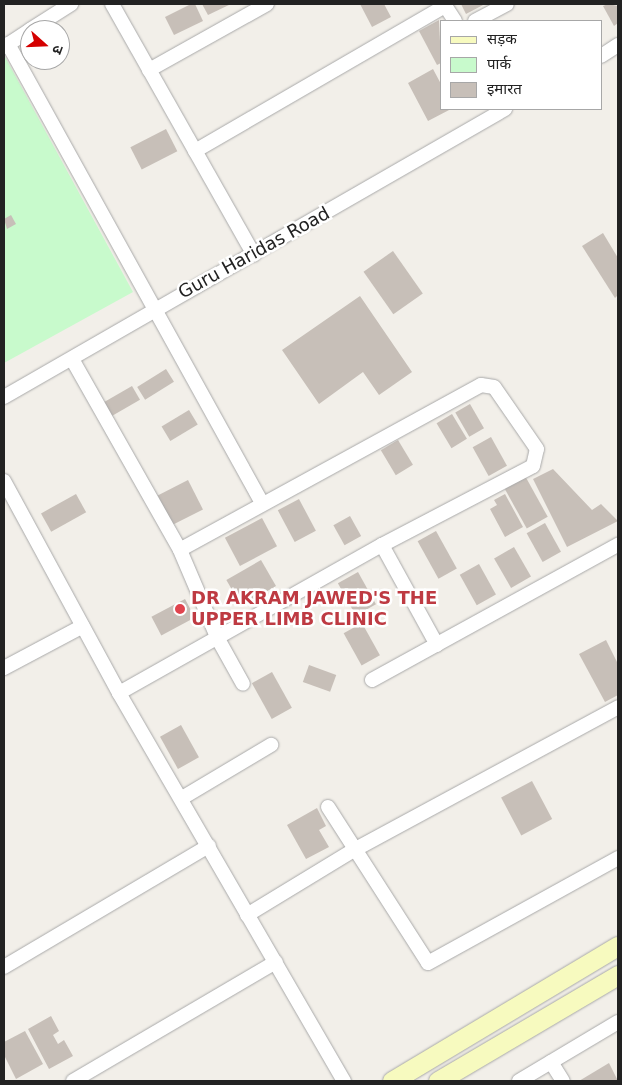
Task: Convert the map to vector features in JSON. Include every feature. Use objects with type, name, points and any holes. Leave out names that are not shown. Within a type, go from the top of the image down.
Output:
[{"type":"main road","points":[[392,1081],[618,946]]},
{"type":"main road","points":[[438,1081],[618,975]]},
{"type":"street","points":[[46,20],[71,4]]},
{"type":"street","points":[[112,4],[254,255]]},
{"type":"street","points":[[149,70],[267,4]]},
{"type":"street","points":[[477,20],[507,4]]},
{"type":"street","points":[[195,151],[444,5],[454,20]]},
{"type":"street","points":[[20,37],[6,46],[155,308],[262,503]]},
{"type":"street","points":[[602,55],[618,45]]},
{"type":"street","name":"Guru Haridas Road","points":[[4,397],[72,359],[155,308],[254,255],[503,110]]},
{"type":"street","points":[[72,359],[180,550],[218,639],[243,684]]},
{"type":"street","points":[[119,693],[382,545],[533,466],[538,458],[534,440],[494,387],[481,385],[262,503],[180,550]]},
{"type":"street","points":[[4,481],[119,693],[182,798],[247,916],[276,962],[344,1081]]},
{"type":"street","points":[[382,545],[437,645]]},
{"type":"street","points":[[372,680],[618,545]]},
{"type":"street","points":[[4,668],[83,626]]},
{"type":"street","points":[[247,916],[354,850],[618,706]]},
{"type":"street","points":[[182,798],[271,745]]},
{"type":"street","points":[[328,807],[428,963],[618,858]]},
{"type":"street","points":[[4,967],[209,846]]},
{"type":"street","points":[[73,1081],[276,962]]},
{"type":"street","points":[[519,1081],[618,1022]]},
{"type":"street","points":[[551,1062],[563,1081]]},
{"type":"green space","points":[[4,55],[133,292],[4,363]]},
{"type":"building","points":[[191,4],[195,4],[203,21],[174,35],[165,17]]},
{"type":"building","points":[[202,4],[231,4],[208,15]]},
{"type":"building","points":[[360,4],[384,4],[391,17],[372,27]]},
{"type":"building","points":[[461,4],[485,4],[466,14]]},
{"type":"building","points":[[608,4],[618,6],[618,23],[614,26],[603,6]]},
{"type":"building","points":[[439,20],[440,64],[437,65],[419,31]]},
{"type":"building","points":[[433,69],[440,82],[440,110],[449,110],[428,121],[408,83]]},
{"type":"building","points":[[166,129],[177,151],[142,169],[130,147]]},
{"type":"building","points":[[11,215],[16,224],[7,229],[4,219]]},
{"type":"building","points":[[603,233],[618,258],[618,295],[615,298],[582,246]]},
{"type":"building","points":[[393,251],[423,294],[393,314],[364,272]]},
{"type":"building","points":[[360,296],[412,372],[379,395],[363,372],[319,404],[282,350]]},
{"type":"building","points":[[166,369],[174,382],[145,400],[137,387]]},
{"type":"building","points":[[132,386],[140,400],[111,416],[103,402]]},
{"type":"building","points":[[470,404],[484,428],[469,437],[455,412]]},
{"type":"building","points":[[189,410],[198,425],[170,441],[162,426]]},
{"type":"building","points":[[452,414],[467,439],[452,448],[437,423]]},
{"type":"building","points":[[491,437],[507,466],[489,476],[473,447]]},
{"type":"building","points":[[398,440],[413,465],[396,475],[381,450]]},
{"type":"building","points":[[553,469],[592,510],[601,504],[618,521],[567,547],[533,479]]},
{"type":"building","points":[[524,474],[548,517],[527,528],[503,486]]},
{"type":"building","points":[[188,480],[203,509],[173,525],[158,495]]},
{"type":"building","points":[[76,494],[86,512],[51,532],[41,513]]},
{"type":"building","points":[[505,494],[523,527],[505,537],[490,509],[497,505],[494,500]]},
{"type":"building","points":[[299,499],[316,531],[295,542],[278,510]]},
{"type":"building","points":[[350,516],[361,536],[345,545],[333,525]]},
{"type":"building","points":[[262,518],[277,546],[240,566],[225,538]]},
{"type":"building","points":[[545,523],[561,552],[543,562],[527,533]]},
{"type":"building","points":[[436,531],[457,569],[438,579],[418,541]]},
{"type":"building","points":[[514,547],[531,576],[511,588],[494,558]]},
{"type":"building","points":[[261,560],[276,586],[241,606],[226,580]]},
{"type":"building","points":[[479,564],[496,595],[477,605],[460,575]]},
{"type":"building","points":[[358,572],[376,604],[356,616],[338,583]]},
{"type":"building","points":[[185,599],[195,618],[161,635],[151,617]]},
{"type":"building","points":[[362,623],[380,655],[362,666],[344,633]]},
{"type":"building","points":[[606,640],[618,664],[618,695],[605,702],[579,654]]},
{"type":"building","points":[[309,665],[336,675],[330,692],[303,682]]},
{"type":"building","points":[[272,672],[292,708],[272,719],[252,683]]},
{"type":"building","points":[[181,725],[199,757],[178,769],[160,737]]},
{"type":"building","points":[[532,781],[552,819],[521,835],[501,797]]},
{"type":"building","points":[[317,808],[326,826],[319,830],[329,847],[306,859],[287,825]]},
{"type":"building","points":[[51,1016],[59,1031],[53,1035],[58,1044],[64,1040],[73,1056],[49,1069],[28,1029]]},
{"type":"building","points":[[25,1031],[43,1064],[16,1079],[4,1055],[4,1042]]},
{"type":"building","points":[[609,1063],[618,1081],[579,1081]]},
{"type":"place","name":"DR AKRAM JAWED'S THE UPPER LIMB CLINIC","points":[[180,609]]}]
